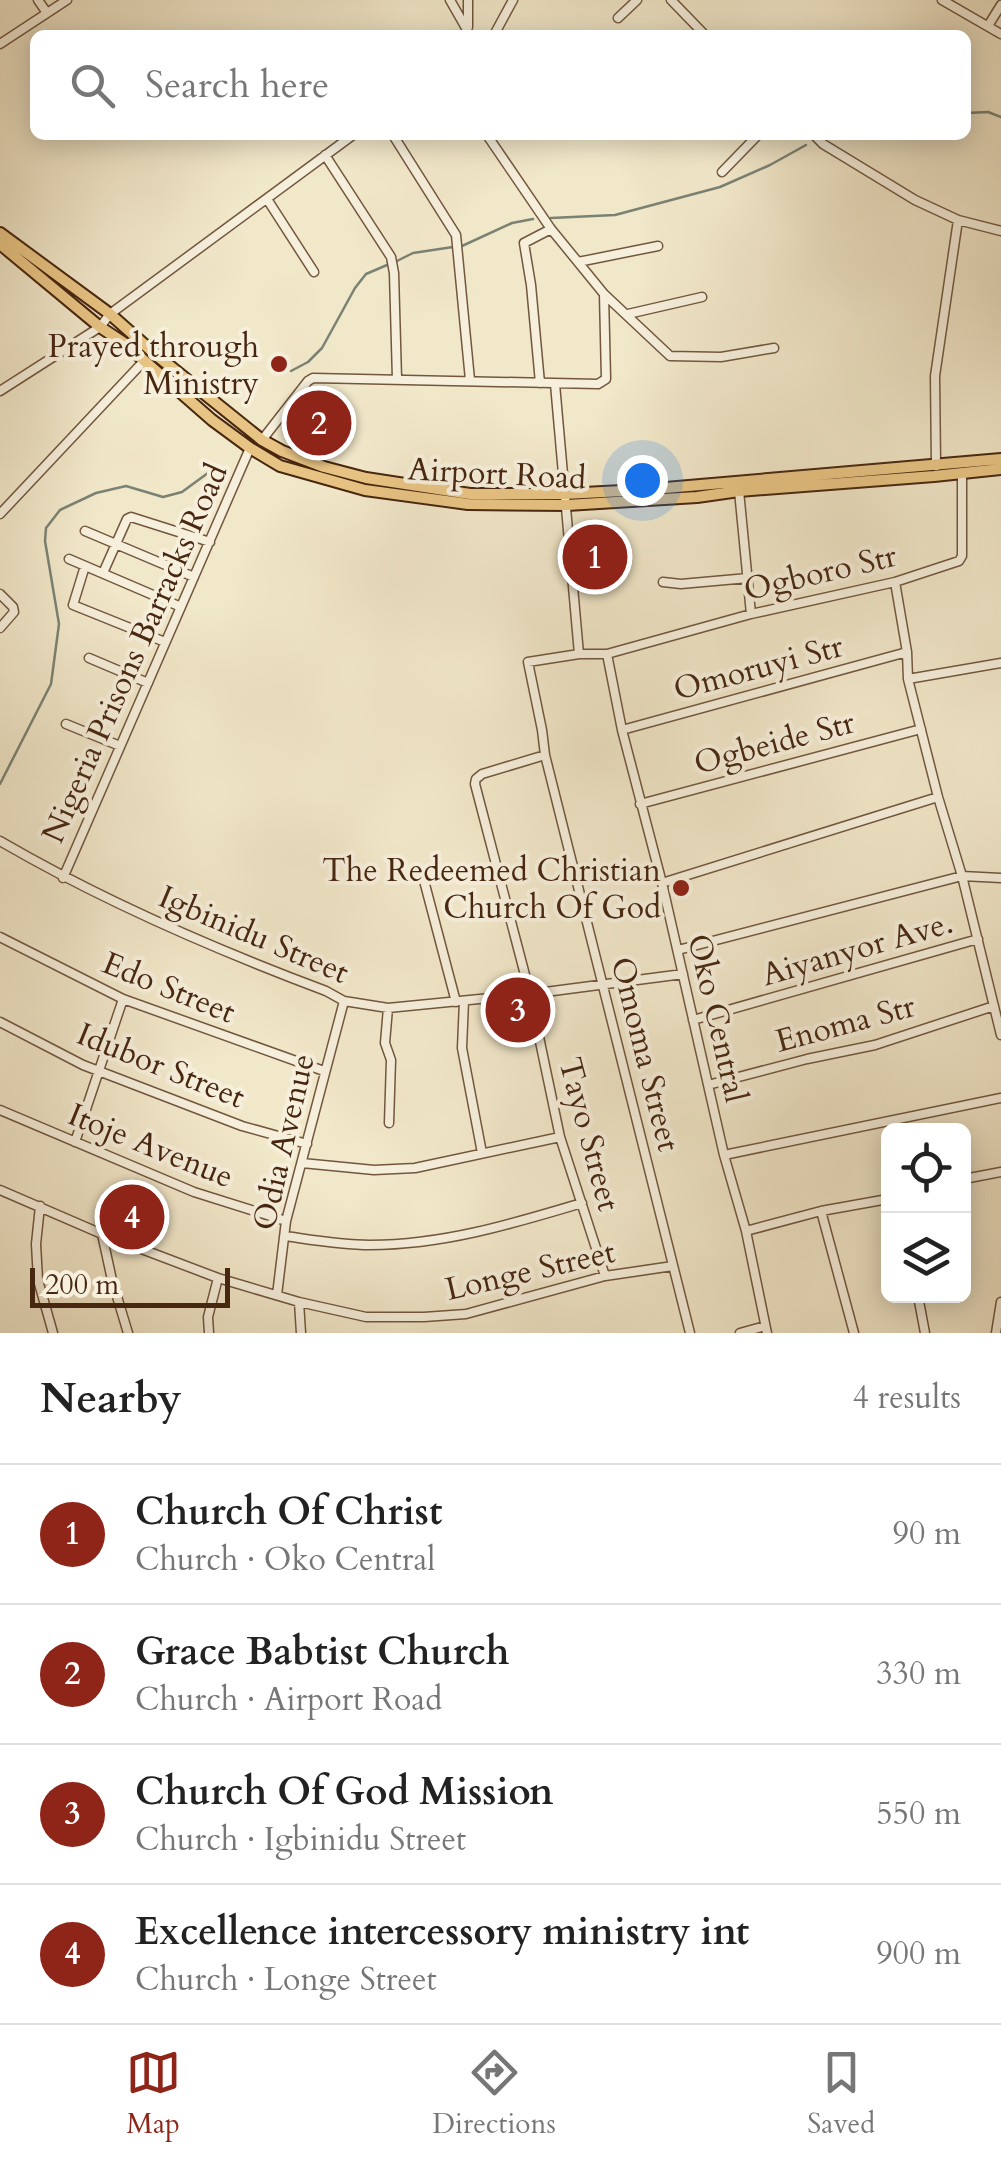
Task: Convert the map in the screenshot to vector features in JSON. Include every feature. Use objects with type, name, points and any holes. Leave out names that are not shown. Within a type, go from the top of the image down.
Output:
[{"type":"main road","name":"Airport Road","points":[[0,233],[110,314],[262,440],[324,468],[366,478],[470,494],[566,500],[1001,459]]},
{"type":"main road","name":"Airport Road","points":[[0,244],[250,448],[280,466],[365,490],[468,504],[696,497],[739,490],[1001,469]]},
{"type":"street","points":[[38,0],[47,13]]},
{"type":"street","points":[[0,44],[67,0]]},
{"type":"street","points":[[468,0],[469,30]]},
{"type":"street","points":[[497,30],[513,0]]},
{"type":"street","points":[[618,18],[638,0]]},
{"type":"street","points":[[671,0],[700,30]]},
{"type":"street","points":[[942,0],[1001,34]]},
{"type":"street","points":[[454,1],[468,30]]},
{"type":"street","points":[[988,26],[1001,5]]},
{"type":"street","points":[[0,391],[100,326],[110,314],[346,140]]},
{"type":"street","points":[[395,140],[456,235],[470,380]]},
{"type":"street","points":[[490,140],[551,229],[604,294],[670,356],[720,357],[774,348]]},
{"type":"street","points":[[722,172],[753,140]]},
{"type":"street","points":[[820,140],[915,200],[958,220],[1001,231]]},
{"type":"street","points":[[325,156],[391,258],[397,378]]},
{"type":"street","points":[[266,199],[314,272]]},
{"type":"street","points":[[936,466],[935,376],[958,220]]},
{"type":"street","points":[[540,383],[524,243],[551,229]]},
{"type":"street","points":[[578,262],[658,246]]},
{"type":"street","points":[[262,440],[313,378],[598,384],[606,379],[607,370],[604,294]]},
{"type":"street","points":[[628,314],[702,297]]},
{"type":"street","points":[[0,514],[143,362]]},
{"type":"street","points":[[555,384],[578,654],[607,654]]},
{"type":"street","name":"Nigeria Prisons Barracks Road","points":[[63,878],[250,448]]},
{"type":"street","name":"Ogboro Str","points":[[607,654],[751,614],[895,582],[959,561],[962,474]]},
{"type":"street","points":[[739,490],[751,614]]},
{"type":"street","points":[[103,573],[127,518],[210,542]]},
{"type":"street","points":[[85,531],[194,577]]},
{"type":"street","points":[[69,559],[181,607]]},
{"type":"street","points":[[85,566],[73,606],[165,642]]},
{"type":"street","points":[[664,582],[748,578]]},
{"type":"street","points":[[895,582],[908,652],[908,679],[1001,1035]]},
{"type":"street","points":[[0,594],[14,612],[0,628]]},
{"type":"street","name":"Omoruyi Str","points":[[622,730],[908,652]]},
{"type":"street","name":"Omoma Street","points":[[578,654],[528,662],[545,755],[690,1333]]},
{"type":"street","name":"Oko Central","points":[[607,654],[724,1155],[746,1231],[766,1330]]},
{"type":"street","points":[[89,658],[148,683]]},
{"type":"street","points":[[908,679],[1001,663]]},
{"type":"street","points":[[66,724],[120,746]]},
{"type":"street","name":"Ogbeide Str","points":[[640,804],[921,728]]},
{"type":"street","name":"Tayo Street","points":[[545,755],[482,774],[475,784],[530,994],[560,1137],[605,1276]]},
{"type":"street","points":[[662,883],[938,797]]},
{"type":"street","name":"Igbinidu Street","points":[[0,841],[63,878],[344,1001],[388,1008],[683,974]]},
{"type":"street","points":[[422,873],[460,1001],[462,1048],[482,1153]]},
{"type":"street","points":[[678,950],[962,876],[1001,878]]},
{"type":"street","name":"Edo Street","points":[[0,937],[123,999],[324,1072]]},
{"type":"street","name":"Aiyanyor Ave.","points":[[693,1020],[978,939]]},
{"type":"street","points":[[75,1142],[123,999]]},
{"type":"street","name":"Odia Avenue","points":[[277,1295],[286,1222],[344,1001]]},
{"type":"street","name":"Enoma Str","points":[[708,1085],[875,1045],[994,1006]]},
{"type":"street","points":[[388,1008],[388,1123]]},
{"type":"street","name":"Idubor Street","points":[[0,1022],[100,1072],[242,1126],[307,1144]]},
{"type":"street","points":[[724,1155],[1001,1098]]},
{"type":"street","name":"Itoje Avenue","points":[[0,1110],[194,1192],[286,1222]]},
{"type":"street","points":[[302,1163],[374,1170],[415,1168],[560,1137]]},
{"type":"street","points":[[971,1178],[1001,1172]]},
{"type":"street","name":"Longe Street","points":[[0,1190],[218,1278],[366,1317],[466,1314],[605,1276],[673,1266]]},
{"type":"street","points":[[746,1231],[881,1200]]},
{"type":"street","points":[[285,1236],[368,1245],[433,1241],[518,1223],[582,1203]]},
{"type":"street","points":[[40,1206],[36,1266],[53,1333]]},
{"type":"street","points":[[821,1211],[854,1333]]},
{"type":"street","points":[[102,1234],[128,1333]]},
{"type":"street","points":[[209,1333],[208,1317],[218,1278]]},
{"type":"street","points":[[298,1302],[300,1333]]},
{"type":"street","points":[[996,1333],[1001,1302]]},
{"type":"street","points":[[920,1303],[926,1333]]},
{"type":"street","points":[[740,1333],[766,1330]]},
{"type":"waterway","points":[[971,113],[988,112],[1001,117]]},
{"type":"waterway","points":[[551,218],[615,215],[720,187],[806,145]]},
{"type":"waterway","points":[[462,246],[512,223],[533,219]]},
{"type":"waterway","points":[[397,261],[413,253],[453,247]]},
{"type":"waterway","points":[[291,371],[322,348],[366,274],[387,265]]},
{"type":"waterway","points":[[0,784],[51,684],[59,624],[46,528],[60,510],[96,493],[126,486],[163,497],[182,492],[212,470]]},
{"type":"place","name":"Prayed through Ministry","points":[[279,364]]},
{"type":"place","name":"Grace Babtist Church","points":[[319,423]]},
{"type":"place","name":"Church Of Christ","points":[[595,557]]},
{"type":"place","name":"The Redeemed Christian Church Of God","points":[[681,888]]},
{"type":"place","name":"Church Of God Mission","points":[[518,1010]]},
{"type":"place","name":"Excellence intercessory ministry int","points":[[132,1217]]}]
